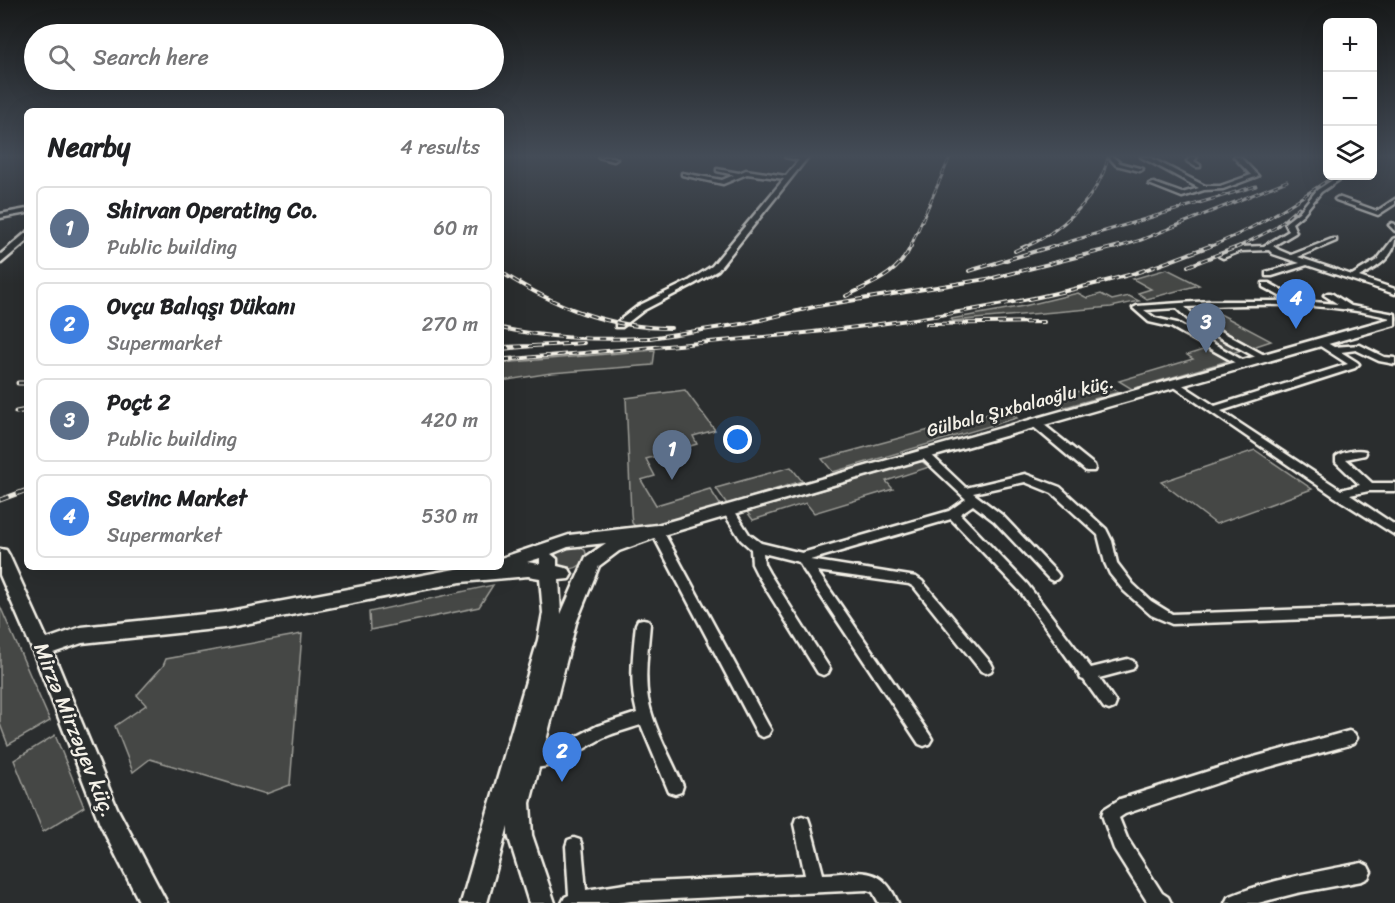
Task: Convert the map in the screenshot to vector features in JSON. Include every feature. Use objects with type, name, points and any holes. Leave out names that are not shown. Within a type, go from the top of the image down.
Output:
[{"type":"main road","points":[[0,261],[24,238]]},
{"type":"main road","name":"Gülbala Şıxbalaoğlu küç.","points":[[657,531],[1395,319]]},
{"type":"main road","points":[[504,564],[566,542],[657,531]]},
{"type":"main road","points":[[461,575],[553,568],[577,573],[613,547],[657,531]]},
{"type":"main road","points":[[474,903],[548,640],[552,614],[552,550],[566,542],[582,542],[591,548],[592,562],[567,623],[518,803],[518,819],[525,854],[542,903]]},
{"type":"main road","name":"Mirzə Mirzəyev küç.","points":[[2,562],[42,649],[108,816],[154,903]]},
{"type":"main road","points":[[42,649],[81,635],[224,620],[480,570]]},
{"type":"street","points":[[619,325],[633,314],[696,281],[715,268],[770,199]]},
{"type":"street","points":[[1270,248],[1268,246],[1293,232],[1288,223],[1300,213],[1311,199]]},
{"type":"street","points":[[1338,199],[1378,213],[1395,201]]},
{"type":"street","points":[[0,216],[24,212]]},
{"type":"street","points":[[1292,257],[1334,240]]},
{"type":"street","points":[[1353,278],[1380,262],[1395,240]]},
{"type":"street","points":[[1223,256],[1240,249],[1270,248],[1395,292]]},
{"type":"street","points":[[1269,274],[1308,262]]},
{"type":"street","points":[[1266,285],[1300,304]]},
{"type":"street","points":[[1328,295],[1351,308]]},
{"type":"street","points":[[1244,364],[1174,326],[1152,320],[1137,308],[1235,302],[1300,304],[1351,308],[1395,319]]},
{"type":"street","points":[[1178,305],[1194,320],[1263,358]]},
{"type":"street","points":[[1174,326],[1194,320]]},
{"type":"street","points":[[1213,410],[1354,364],[1320,342]]},
{"type":"street","points":[[1334,350],[1358,347],[1382,359],[1395,361]]},
{"type":"street","points":[[1175,384],[1395,531]]},
{"type":"street","points":[[1034,422],[1090,468]]},
{"type":"street","points":[[923,453],[969,496],[998,518],[1053,576]]},
{"type":"street","points":[[1361,453],[1341,457],[1340,460],[1369,487]]},
{"type":"street","points":[[804,562],[953,514],[969,496],[1025,478],[1047,484],[1102,532],[1109,542],[1109,561],[1116,572],[1161,616],[1172,619],[1395,610]]},
{"type":"street","points":[[1339,494],[1369,487],[1395,487]]},
{"type":"street","points":[[728,510],[745,537],[757,547],[804,562],[912,580],[918,584],[986,667]]},
{"type":"street","points":[[953,514],[1023,587],[1086,675],[1109,703]]},
{"type":"street","points":[[657,531],[763,730]]},
{"type":"street","points":[[757,547],[758,564],[764,576],[823,669]]},
{"type":"street","points":[[804,562],[924,740]]},
{"type":"street","points":[[643,624],[639,677],[645,717],[675,786]]},
{"type":"street","points":[[1086,675],[1128,665]]},
{"type":"street","points":[[528,760],[551,758],[602,731],[645,717]]},
{"type":"street","points":[[1162,903],[1156,899],[1120,843],[1110,815],[1120,807],[1247,766],[1348,738]]},
{"type":"street","points":[[802,824],[816,883]]},
{"type":"street","points":[[574,846],[574,901],[631,892],[867,880],[879,886],[889,903]]},
{"type":"street","points":[[1234,903],[1272,890],[1362,872]]},
{"type":"shaded area","points":[[1167,269],[1199,285],[1147,299],[1138,293],[1151,289],[1133,279]]},
{"type":"shaded area","points":[[1078,293],[1087,298],[1101,294],[1112,300],[1129,296],[1139,301],[1111,307],[953,321],[951,319],[1024,306]]},
{"type":"shaded area","points":[[1220,314],[1271,341],[1253,347],[1202,320]]},
{"type":"shaded area","points":[[1193,324],[1241,350],[1230,354],[1183,327]]},
{"type":"shaded area","points":[[1209,348],[1231,360],[1132,389],[1119,381],[1193,359],[1187,355]]},
{"type":"shaded area","points":[[655,350],[653,365],[551,373],[504,381],[504,363]]},
{"type":"shaded area","points":[[1106,384],[1119,392],[1065,407],[1054,398]]},
{"type":"shaded area","points":[[685,390],[715,430],[693,436],[697,444],[646,459],[655,476],[641,480],[656,505],[710,489],[721,506],[659,525],[636,527],[632,523],[631,513],[626,398]]},
{"type":"shaded area","points":[[1018,406],[1023,411],[1013,415],[1017,418],[833,472],[822,459]]},
{"type":"shaded area","points":[[1255,450],[1312,489],[1216,524],[1161,482]]},
{"type":"shaded area","points":[[921,461],[929,467],[886,481],[893,489],[814,513],[806,503],[753,520],[747,512]]},
{"type":"shaded area","points":[[791,467],[802,481],[727,504],[716,488]]},
{"type":"shaded area","points":[[567,546],[577,546],[585,550],[587,557],[580,565],[572,569],[563,568],[555,563],[555,555]]},
{"type":"shaded area","points":[[493,585],[479,607],[370,630],[369,612]]},
{"type":"shaded area","points":[[0,606],[50,721],[8,745],[0,724]]},
{"type":"shaded area","points":[[302,634],[290,785],[266,794],[150,759],[133,772],[115,726],[146,705],[137,695],[163,666],[166,659]]},
{"type":"shaded area","points":[[55,735],[84,807],[43,832],[14,760]]},
{"type":"railway","points":[[910,248],[931,199]]},
{"type":"railway","points":[[1023,248],[1064,223],[1087,199]]},
{"type":"railway","points":[[1048,248],[1212,199]]},
{"type":"railway","points":[[1115,248],[1141,240],[1242,199]]},
{"type":"railway","points":[[1206,248],[1256,225],[1299,199]]},
{"type":"railway","points":[[1240,246],[1275,228],[1299,207]]},
{"type":"railway","points":[[1015,251],[1026,246]]},
{"type":"railway","points":[[969,271],[1053,246]]},
{"type":"railway","points":[[650,338],[748,323],[818,306],[993,278],[1120,246]]},
{"type":"railway","points":[[504,360],[815,332],[971,310],[1048,295],[1125,276],[1210,246]]},
{"type":"railway","points":[[1188,266],[1240,246]]},
{"type":"railway","points":[[1236,248],[1240,246]]},
{"type":"railway","points":[[846,296],[884,277],[899,264],[910,248]]},
{"type":"railway","points":[[504,274],[541,295],[582,313],[625,324],[671,328]]},
{"type":"railway","points":[[927,324],[1044,322]]},
{"type":"railway","points":[[504,328],[575,338],[649,338]]},
{"type":"railway","points":[[533,346],[584,343]]},
{"type":"railway","points":[[504,347],[533,346]]},
{"type":"railway","points":[[504,349],[533,346]]},
{"type":"railway","points":[[504,360],[513,359]]},
{"type":"railway","points":[[18,383],[24,383]]},
{"type":"railway","points":[[16,412],[24,411]]},
{"type":"railway","points":[[0,500],[24,491]]},
{"type":"place","name":"Sevinc Market","points":[[1296,329]]},
{"type":"place","name":"Poçt 2","points":[[1206,353]]},
{"type":"place","name":"Shirvan Operating Co.","points":[[672,480]]},
{"type":"place","name":"Ovçu Balıqşı Dükanı","points":[[562,782]]}]
